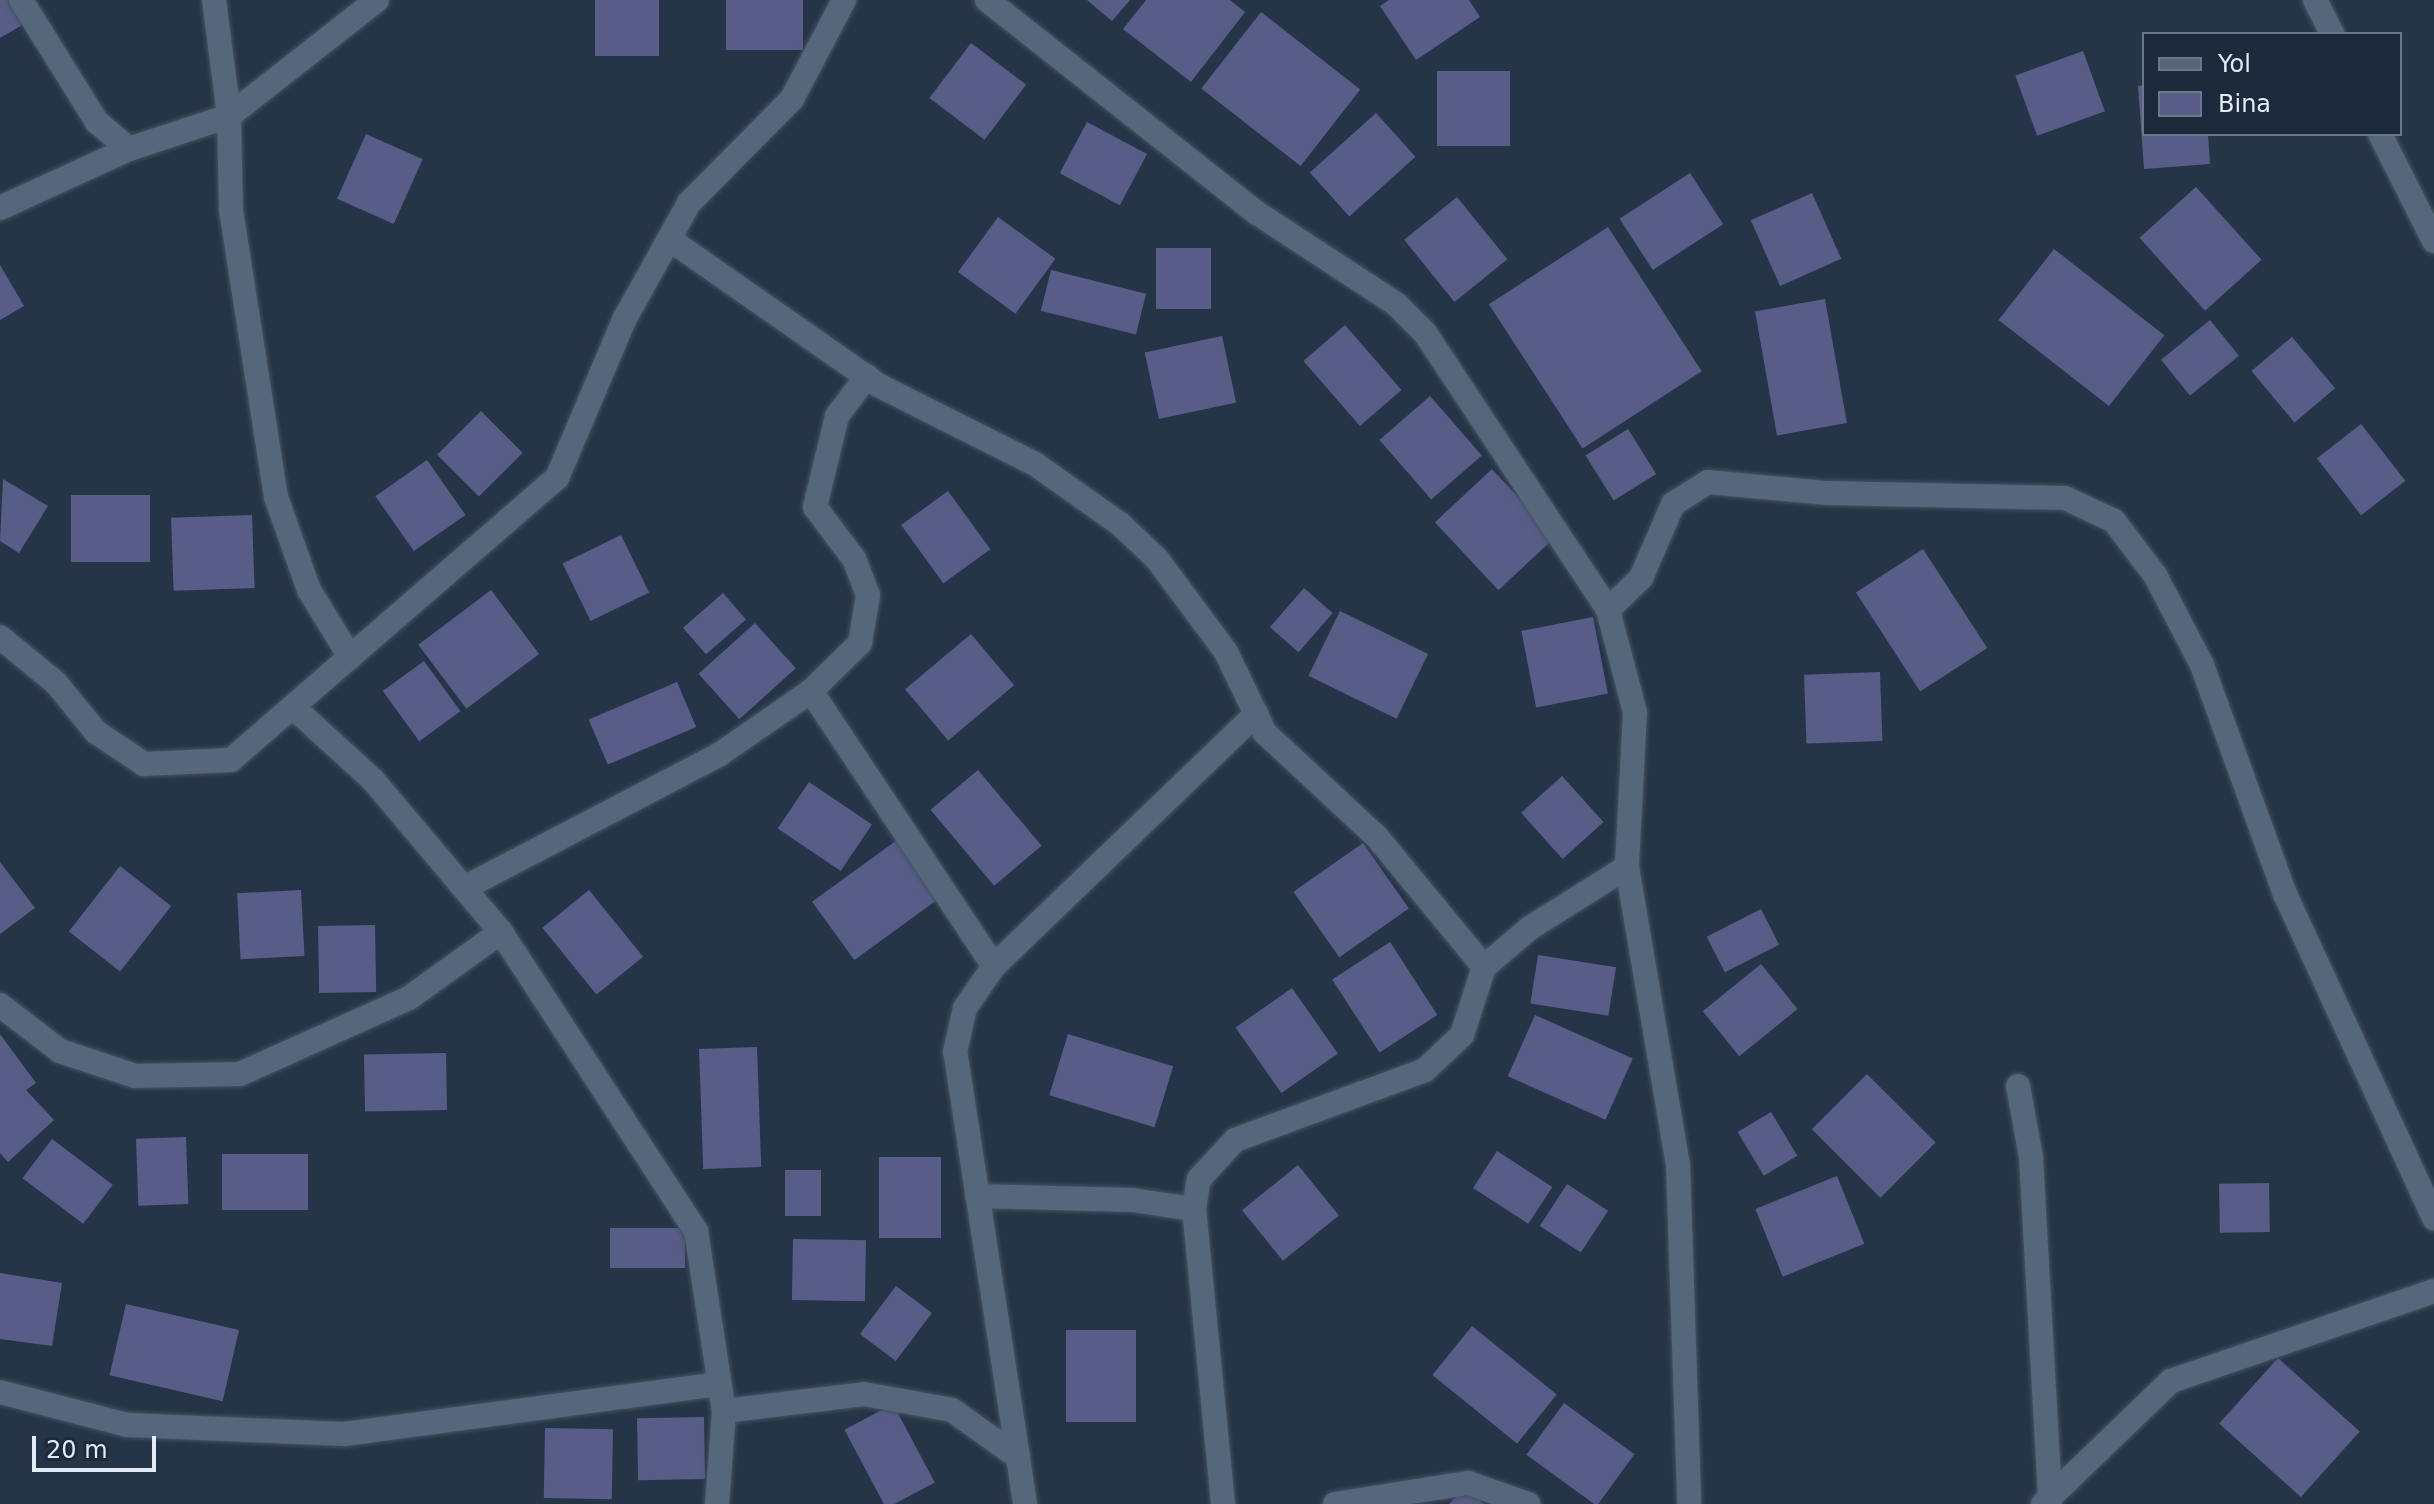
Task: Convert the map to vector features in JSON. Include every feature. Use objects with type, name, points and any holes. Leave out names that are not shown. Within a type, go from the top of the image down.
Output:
[{"type":"street","points":[[21,0],[97,122],[129,149]]},
{"type":"street","points":[[214,0],[229,116],[231,210],[276,497],[309,590],[350,657]]},
{"type":"street","points":[[0,208],[129,149],[229,116],[377,0]]},
{"type":"street","points":[[0,637],[56,683],[96,732],[144,764],[231,760],[557,478],[624,320],[689,203],[792,99],[844,0]]},
{"type":"street","points":[[987,0],[1257,213],[1396,304],[1425,333],[1608,610],[1635,712],[1627,867],[1678,1164],[1689,1504]]},
{"type":"street","points":[[2315,0],[2331,32]]},
{"type":"street","points":[[2381,136],[2434,241]]},
{"type":"street","points":[[669,239],[867,376],[1035,464],[1120,524],[1157,559],[1226,652],[1265,733],[1376,836],[1484,967]]},
{"type":"street","points":[[464,888],[720,754],[811,691],[860,643],[868,595],[854,559],[815,507],[837,416],[867,376]]},
{"type":"street","points":[[1608,610],[1641,578],[1673,504],[1708,482],[1827,493],[2065,498],[2114,521],[2155,575],[2202,665],[2285,894],[2434,1218]]},
{"type":"street","points":[[811,691],[994,966]]},
{"type":"street","points":[[294,708],[373,780],[501,932],[696,1231],[724,1411],[717,1504]]},
{"type":"street","points":[[1025,1504],[955,1052],[965,1008],[994,966],[1256,714]]},
{"type":"street","points":[[1223,1504],[1194,1209],[1199,1179],[1235,1140],[1425,1070],[1462,1035],[1484,967],[1627,867]]},
{"type":"street","points":[[0,1005],[60,1051],[135,1076],[240,1074],[409,998],[501,932]]},
{"type":"street","points":[[2018,1086],[2031,1157],[2046,1502]]},
{"type":"street","points":[[977,1196],[1132,1200],[1194,1209]]},
{"type":"street","points":[[2046,1502],[2171,1381],[2434,1291]]},
{"type":"street","points":[[0,1392],[128,1425],[344,1434],[720,1384]]},
{"type":"street","points":[[724,1411],[864,1394],[952,1410],[1018,1457]]},
{"type":"street","points":[[1335,1504],[1468,1483],[1528,1504]]},
{"type":"building","points":[[0,0],[12,0],[26,23],[0,38]]},
{"type":"building","points":[[595,0],[659,0],[659,56],[595,56]]},
{"type":"building","points":[[726,0],[803,0],[803,50],[726,50]]},
{"type":"building","points":[[1087,0],[1130,0],[1112,21]]},
{"type":"building","points":[[1146,0],[1230,0],[1245,12],[1191,82],[1123,29]]},
{"type":"building","points":[[1389,0],[1469,0],[1480,17],[1416,60],[1380,6]]},
{"type":"building","points":[[1261,12],[1360,90],[1301,166],[1201,88]]},
{"type":"building","points":[[971,43],[1026,85],[985,140],[929,98]]},
{"type":"building","points":[[2083,51],[2105,111],[2037,136],[2015,76]]},
{"type":"building","points":[[1437,71],[1510,71],[1510,146],[1437,146]]},
{"type":"building","points":[[2142,85],[2142,136],[2208,136],[2210,164],[2144,169],[2138,86]]},
{"type":"building","points":[[1376,113],[1415,157],[1349,216],[1310,173]]},
{"type":"building","points":[[1087,122],[1147,154],[1120,205],[1060,173]]},
{"type":"building","points":[[366,134],[423,159],[394,224],[337,199]]},
{"type":"building","points":[[1690,173],[1723,224],[1653,270],[1620,219]]},
{"type":"building","points":[[2196,187],[2262,260],[2205,311],[2140,238]]},
{"type":"building","points":[[1812,193],[1841,259],[1780,286],[1751,220]]},
{"type":"building","points":[[1457,197],[1507,259],[1454,302],[1404,240]]},
{"type":"building","points":[[998,217],[1055,259],[1015,314],[958,272]]},
{"type":"building","points":[[1608,227],[1702,371],[1583,449],[1489,304]]},
{"type":"building","points":[[1156,248],[1211,248],[1211,309],[1156,309]]},
{"type":"building","points":[[2054,249],[2164,335],[2109,406],[1999,320]]},
{"type":"building","points":[[0,265],[24,306],[0,320]]},
{"type":"building","points":[[1051,270],[1146,294],[1136,334],[1041,311]]},
{"type":"building","points":[[1825,299],[1847,423],[1777,435],[1755,311]]},
{"type":"building","points":[[2210,320],[2239,356],[2190,395],[2161,360]]},
{"type":"building","points":[[1345,325],[1401,390],[1360,426],[1303,361]]},
{"type":"building","points":[[1222,336],[1236,403],[1159,419],[1145,352]]},
{"type":"building","points":[[2292,337],[2335,388],[2294,422],[2251,371]]},
{"type":"building","points":[[1430,396],[1482,456],[1431,500],[1379,440]]},
{"type":"building","points":[[481,411],[523,453],[479,497],[437,455]]},
{"type":"building","points":[[2361,424],[2405,481],[2361,515],[2317,458]]},
{"type":"building","points":[[1628,429],[1656,474],[1614,500],[1586,455]]},
{"type":"building","points":[[427,460],[465,515],[414,551],[375,496]]},
{"type":"building","points":[[1492,469],[1555,537],[1498,590],[1435,522]]},
{"type":"building","points":[[3,479],[48,506],[19,553],[0,541]]},
{"type":"building","points":[[948,491],[990,549],[943,583],[901,525]]},
{"type":"building","points":[[71,495],[150,495],[150,562],[71,562]]},
{"type":"building","points":[[252,515],[255,588],[174,591],[171,518]]},
{"type":"building","points":[[621,535],[649,593],[591,621],[563,563]]},
{"type":"building","points":[[1923,549],[1987,648],[1920,692],[1856,593]]},
{"type":"building","points":[[1304,588],[1333,613],[1299,652],[1270,627]]},
{"type":"building","points":[[491,590],[539,654],[466,709],[418,645]]},
{"type":"building","points":[[723,593],[746,619],[706,654],[683,628]]},
{"type":"building","points":[[1340,611],[1428,654],[1397,719],[1308,676]]},
{"type":"building","points":[[1593,617],[1608,694],[1536,707],[1521,631]]},
{"type":"building","points":[[755,623],[796,668],[739,719],[699,674]]},
{"type":"building","points":[[971,634],[1014,685],[948,741],[905,689]]},
{"type":"building","points":[[424,661],[460,711],[419,741],[383,691]]},
{"type":"building","points":[[1880,672],[1882,741],[1806,744],[1804,675]]},
{"type":"building","points":[[677,682],[696,727],[608,765],[589,720]]},
{"type":"building","points":[[978,770],[1042,846],[994,886],[931,810]]},
{"type":"building","points":[[1562,776],[1603,822],[1563,859],[1521,813]]},
{"type":"building","points":[[809,782],[872,824],[841,871],[778,828]]},
{"type":"building","points":[[897,840],[939,898],[854,960],[812,902]]},
{"type":"building","points":[[1363,843],[1409,909],[1339,957],[1293,892]]},
{"type":"building","points":[[0,862],[35,908],[0,934]]},
{"type":"building","points":[[120,866],[171,906],[120,971],[69,931]]},
{"type":"building","points":[[301,890],[304,956],[241,959],[237,893]]},
{"type":"building","points":[[589,890],[643,957],[596,995],[542,928]]},
{"type":"building","points":[[1761,909],[1779,945],[1725,972],[1707,937]]},
{"type":"building","points":[[375,925],[376,992],[319,993],[318,926]]},
{"type":"building","points":[[1390,942],[1437,1015],[1380,1053],[1332,980]]},
{"type":"building","points":[[1538,955],[1616,967],[1608,1016],[1530,1003]]},
{"type":"building","points":[[1761,964],[1798,1009],[1739,1056],[1703,1011]]},
{"type":"building","points":[[1292,988],[1338,1054],[1281,1093],[1235,1028]]},
{"type":"building","points":[[1535,1015],[1633,1059],[1605,1120],[1508,1076]]},
{"type":"building","points":[[0,1034],[36,1083],[26,1090],[54,1120],[8,1162],[0,1153]]},
{"type":"building","points":[[1068,1034],[1173,1066],[1154,1127],[1049,1095]]},
{"type":"building","points":[[757,1047],[761,1167],[703,1169],[699,1049]]},
{"type":"building","points":[[446,1053],[447,1110],[365,1111],[364,1054]]},
{"type":"building","points":[[1867,1074],[1936,1143],[1880,1198],[1812,1129]]},
{"type":"building","points":[[1771,1112],[1797,1156],[1764,1176],[1738,1132]]},
{"type":"building","points":[[186,1137],[188,1204],[138,1206],[136,1139]]},
{"type":"building","points":[[52,1139],[113,1185],[83,1224],[23,1178]]},
{"type":"building","points":[[1497,1151],[1552,1187],[1528,1224],[1473,1188]]},
{"type":"building","points":[[222,1154],[308,1154],[308,1210],[222,1210]]},
{"type":"building","points":[[879,1157],[941,1157],[941,1238],[879,1238]]},
{"type":"building","points":[[1298,1165],[1339,1216],[1283,1261],[1242,1210]]},
{"type":"building","points":[[785,1170],[821,1170],[821,1216],[785,1216]]},
{"type":"building","points":[[1837,1176],[1864,1244],[1783,1277],[1755,1209]]},
{"type":"building","points":[[2269,1183],[2270,1232],[2220,1233],[2219,1184]]},
{"type":"building","points":[[1567,1184],[1608,1211],[1581,1253],[1540,1226]]},
{"type":"building","points":[[610,1228],[685,1228],[685,1268],[610,1268]]},
{"type":"building","points":[[793,1239],[866,1240],[865,1301],[792,1300]]},
{"type":"building","points":[[0,1273],[62,1283],[52,1346],[0,1339]]},
{"type":"building","points":[[896,1286],[932,1313],[896,1361],[860,1334]]},
{"type":"building","points":[[126,1304],[239,1330],[223,1401],[110,1375]]},
{"type":"building","points":[[1472,1326],[1557,1395],[1517,1444],[1432,1375]]},
{"type":"building","points":[[1066,1330],[1136,1330],[1136,1422],[1066,1422]]},
{"type":"building","points":[[2278,1358],[2360,1432],[2301,1497],[2219,1423]]},
{"type":"building","points":[[1564,1403],[1634,1454],[1598,1504],[1526,1455]]},
{"type":"building","points":[[893,1404],[935,1483],[895,1504],[884,1504],[844,1430]]},
{"type":"building","points":[[704,1417],[705,1479],[638,1480],[637,1418]]},
{"type":"building","points":[[545,1428],[613,1429],[612,1499],[544,1498]]},
{"type":"building","points":[[1465,1487],[1484,1504],[1449,1504]]}]
